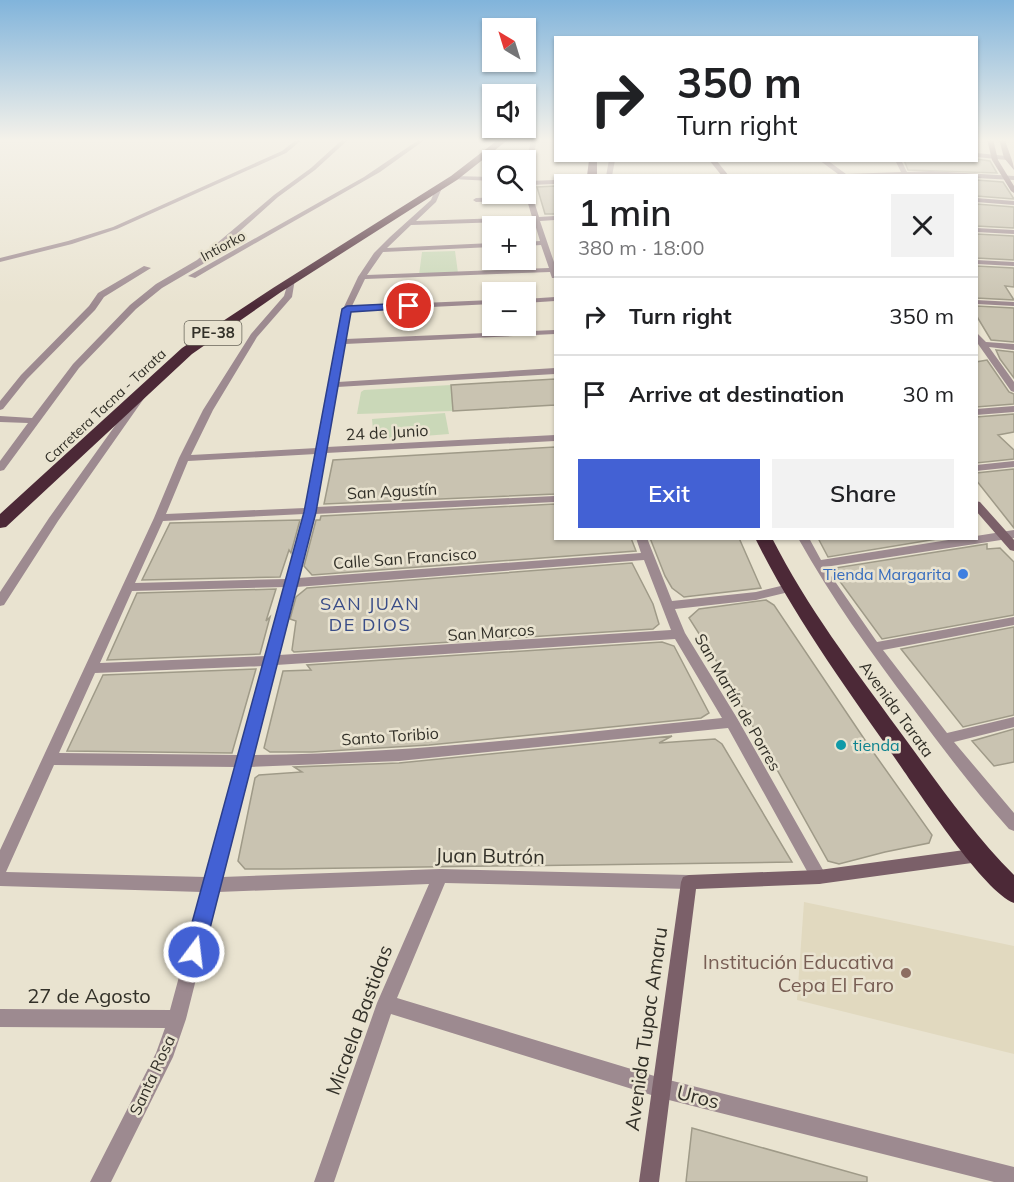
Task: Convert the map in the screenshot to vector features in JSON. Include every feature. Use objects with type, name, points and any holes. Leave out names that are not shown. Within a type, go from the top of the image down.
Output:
[{"type":"highway","name":"Carretera Tacna - Tarata","points":[[0,523],[151,382],[204,339],[429,194]]},
{"type":"highway","name":"Avenida Tarata","points":[[764,540],[789,588],[825,643],[979,855],[1014,892]]},
{"type":"street","points":[[0,260],[70,243],[115,228],[190,194]]},
{"type":"street","points":[[1,466],[76,366],[133,307],[152,292],[200,262],[280,194]]},
{"type":"street","name":"Intiorko","points":[[152,292],[183,280],[261,240],[339,194]]},
{"type":"street","name":"Santa Rosa","points":[[100,1182],[164,1057],[177,1019],[310,512],[347,309],[362,277],[382,250],[408,223],[434,201],[437,194]]},
{"type":"street","points":[[476,200],[482,200]]},
{"type":"street","points":[[978,200],[1014,203]]},
{"type":"street","points":[[362,277],[554,273],[536,219],[554,218]]},
{"type":"street","points":[[408,223],[482,221]]},
{"type":"street","points":[[978,230],[1014,232]]},
{"type":"street","points":[[536,243],[544,243]]},
{"type":"street","points":[[382,250],[482,245]]},
{"type":"street","points":[[978,262],[1014,264]]},
{"type":"street","points":[[0,407],[24,377],[92,308],[101,295],[147,268]]},
{"type":"street","points":[[0,867],[128,587],[184,458],[208,410],[254,336],[288,297],[292,281]]},
{"type":"street","points":[[536,300],[554,299]]},
{"type":"street","points":[[347,309],[482,302]]},
{"type":"street","points":[[978,302],[1014,304]]},
{"type":"street","points":[[341,342],[554,332]]},
{"type":"street","points":[[978,337],[987,358],[1014,389]]},
{"type":"street","points":[[982,344],[1014,347]]},
{"type":"street","points":[[332,385],[554,371]]},
{"type":"street","points":[[0,602],[53,520],[151,382]]},
{"type":"street","points":[[978,412],[1014,409]]},
{"type":"street","points":[[0,419],[36,421]]},
{"type":"street","name":"24 de Junio","points":[[184,458],[554,438]]},
{"type":"street","points":[[978,468],[1014,464]]},
{"type":"street","name":"San Agustín","points":[[159,518],[554,499]]},
{"type":"street","points":[[978,506],[1008,535],[1014,547]]},
{"type":"street","points":[[978,540],[1008,535]]},
{"type":"street","name":"San Martín de Porres","points":[[642,540],[679,634],[732,722],[819,877]]},
{"type":"street","name":"Avenida Tarata","points":[[804,540],[874,647],[944,739],[1014,824]]},
{"type":"street","points":[[818,564],[975,540]]},
{"type":"street","name":"Calle San Francisco","points":[[128,587],[292,583],[648,556]]},
{"type":"street","points":[[666,606],[756,596],[789,588]]},
{"type":"street","points":[[874,647],[1014,621]]},
{"type":"street","name":"San Marcos","points":[[90,668],[415,654],[679,634]]},
{"type":"street","name":"Santo Toribio","points":[[50,759],[244,761],[350,758],[490,747],[732,722]]},
{"type":"street","points":[[944,739],[1014,722]]},
{"type":"street","name":"Juan Butrón","points":[[0,879],[212,885],[440,876],[689,882],[819,877],[979,855]]},
{"type":"street","name":"Micaela Bastidas","points":[[324,1182],[386,1003],[440,876]]},
{"type":"street","name":"Avenida Tupac Amaru","points":[[649,1182],[689,882]]},
{"type":"street","name":"Uros","points":[[386,1003],[661,1088],[1014,1177]]},
{"type":"street","name":"27 de Agosto","points":[[0,1017],[177,1019]]},
{"type":"shaded area","name":"Institución Educativa Cepa El Faro","points":[[804,902],[1014,946],[1014,1054],[797,1000]]},
{"type":"green space","points":[[455,251],[458,273],[419,275],[422,252]]},
{"type":"green space","points":[[451,385],[453,411],[357,414],[361,392],[364,390]]},
{"type":"green space","points":[[445,413],[449,434],[374,440],[372,419]]},
{"type":"building","points":[[539,194],[554,194],[554,214],[545,214]]},
{"type":"building","points":[[978,194],[1011,194],[1014,199],[978,196]]},
{"type":"building","points":[[978,204],[1014,207],[1014,228],[978,226]]},
{"type":"building","points":[[978,234],[1014,236],[1014,260],[978,258]]},
{"type":"building","points":[[978,266],[1014,268],[1014,287],[1005,286],[1014,300],[978,298]]},
{"type":"building","points":[[978,306],[1014,308],[1014,342],[991,340],[978,318]]},
{"type":"building","points":[[996,350],[1014,352],[1014,378],[1000,359]]},
{"type":"building","points":[[987,360],[1009,392],[1014,394],[1014,404],[978,407],[978,362]]},
{"type":"building","points":[[554,379],[554,405],[453,411],[451,385]]},
{"type":"building","points":[[1014,414],[1014,432],[998,435],[1014,450],[1014,459],[978,463],[978,417]]},
{"type":"building","points":[[554,447],[554,494],[324,504],[333,460]]},
{"type":"building","points":[[1014,469],[1014,528],[978,483],[978,473]]},
{"type":"building","points":[[554,504],[554,540],[632,540],[636,551],[312,575],[304,566],[316,520],[320,520],[321,516]]},
{"type":"building","points":[[300,520],[291,553],[289,550],[280,577],[142,580],[170,523]]},
{"type":"building","points":[[651,540],[740,540],[761,588],[684,597],[672,588]]},
{"type":"building","points":[[819,540],[931,540],[828,557]]},
{"type":"building","points":[[987,544],[987,549],[1000,548],[1014,562],[1014,615],[882,639],[833,572],[837,572],[835,568]]},
{"type":"building","points":[[632,563],[653,604],[659,624],[653,629],[294,652],[292,650],[296,621],[290,619],[296,597],[307,588]]},
{"type":"building","points":[[276,589],[266,621],[270,617],[260,654],[107,660],[137,593]]},
{"type":"building","points":[[766,600],[774,605],[932,835],[929,843],[839,864],[828,861],[717,662],[689,618],[699,609]]},
{"type":"building","points":[[1014,627],[1014,715],[963,727],[901,649]]},
{"type":"building","points":[[662,642],[674,646],[709,713],[701,718],[429,745],[312,752],[270,752],[264,748],[283,671],[311,670],[307,665]]},
{"type":"building","points":[[256,669],[232,753],[67,751],[103,675]]},
{"type":"building","points":[[1014,729],[1014,762],[994,766],[972,741]]},
{"type":"building","points":[[672,736],[659,743],[715,739],[722,744],[792,862],[245,869],[238,861],[255,778],[259,775],[302,772],[294,767],[399,763]]},
{"type":"building","points":[[692,1128],[867,1177],[867,1182],[686,1182]]},
{"type":"place","name":"Tienda Margarita","points":[[963,574]]},
{"type":"place","name":"tienda","points":[[841,745]]},
{"type":"place","name":"Institución Educativa Cepa El Faro","points":[[906,973]]},
{"type":"district","name":"SAN JUAN DE DIOS","points":[[370,614]]},
{"type":"route","points":[[194,952],[310,512],[347,309],[409,306]]}]
